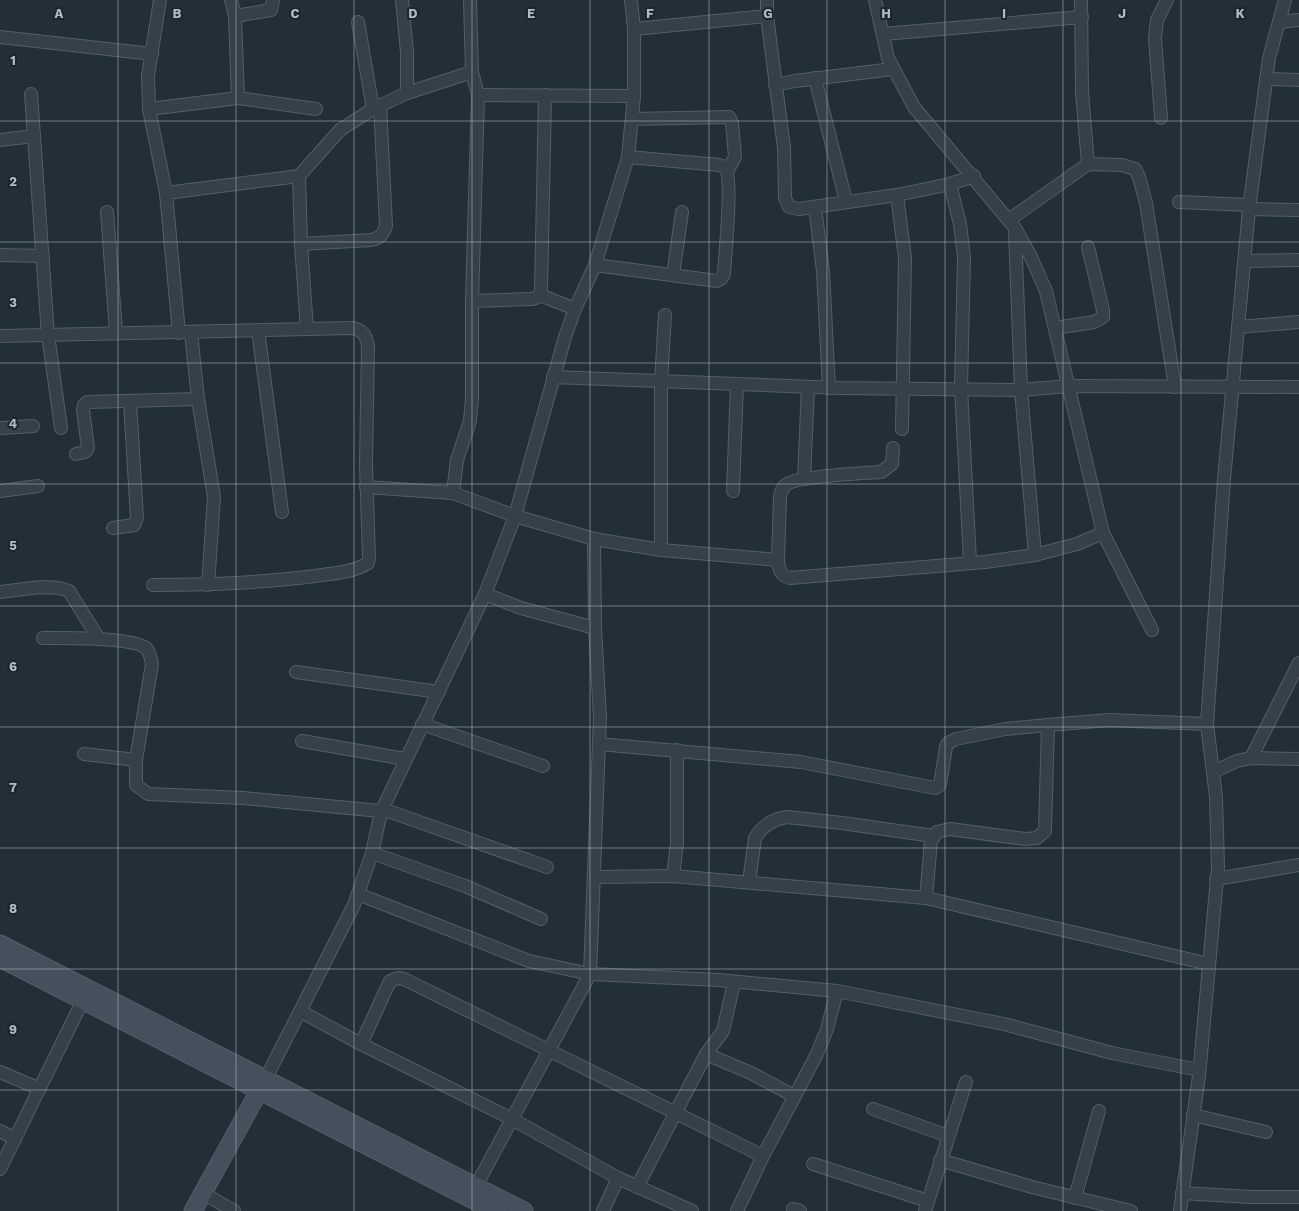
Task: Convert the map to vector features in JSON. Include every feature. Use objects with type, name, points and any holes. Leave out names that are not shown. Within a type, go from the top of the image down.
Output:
[{"type":"main road","points":[[0,944],[85,995]]},
{"type":"main road","points":[[0,958],[85,995],[262,1086],[495,1211]]},
{"type":"main road","points":[[262,1086],[476,1186],[524,1211]]},
{"type":"main road","points":[[193,1211],[262,1086]]},
{"type":"street","points":[[160,0],[148,76],[149,109],[166,193],[185,333],[198,398],[214,497],[208,585]]},
{"type":"street","points":[[231,0],[235,16],[238,98]]},
{"type":"street","points":[[235,16],[270,10],[273,0]]},
{"type":"street","points":[[402,0],[407,52],[407,93]]},
{"type":"street","points":[[453,493],[457,460],[468,430],[471,406],[472,301],[478,95],[472,72],[470,0]]},
{"type":"street","points":[[262,1086],[358,894],[372,853],[380,812],[485,594],[515,516],[553,377],[575,309],[595,265],[628,157],[634,96],[634,29],[631,0]]},
{"type":"street","points":[[767,0],[767,16],[784,148],[786,203],[789,207],[815,206],[897,195],[950,184],[974,176]]},
{"type":"street","points":[[875,0],[893,69],[919,113],[974,176],[1012,224],[1041,278],[1055,328],[1103,533],[1152,630]]},
{"type":"street","points":[[1081,0],[1082,92],[1088,164]]},
{"type":"street","points":[[1161,118],[1155,38],[1158,20],[1167,0]]},
{"type":"street","points":[[1180,1211],[1200,1070],[1216,879],[1216,797],[1207,724],[1223,486],[1244,261],[1266,80],[1269,58],[1285,0]]},
{"type":"street","points":[[634,29],[767,16]]},
{"type":"street","points":[[883,34],[1082,17]]},
{"type":"street","points":[[1279,22],[1299,20]]},
{"type":"street","points":[[301,244],[371,240],[379,238],[384,233],[386,226],[376,107],[358,22]]},
{"type":"street","points":[[0,37],[152,54]]},
{"type":"street","points":[[776,85],[815,78],[893,69]]},
{"type":"street","points":[[166,193],[298,176],[340,130],[376,107],[407,93],[472,72]]},
{"type":"street","points":[[815,78],[846,201]]},
{"type":"street","points":[[1266,80],[1299,80]]},
{"type":"street","points":[[31,94],[48,335],[61,428]]},
{"type":"street","points":[[478,95],[634,96]]},
{"type":"street","points":[[472,301],[532,299],[540,295],[542,291],[545,95]]},
{"type":"street","points":[[149,109],[238,98],[316,108]]},
{"type":"street","points":[[595,265],[717,281],[723,277],[728,202],[728,170],[734,157],[732,124],[729,117],[632,119]]},
{"type":"street","points":[[0,140],[34,136]]},
{"type":"street","points":[[628,157],[719,165],[728,170]]},
{"type":"street","points":[[1012,224],[1088,164],[1132,167],[1135,169],[1139,177],[1146,203],[1162,295],[1175,387]]},
{"type":"street","points":[[298,176],[307,329]]},
{"type":"street","points":[[950,184],[960,224],[964,257],[960,388],[970,562]]},
{"type":"street","points":[[897,195],[906,258],[902,429]]},
{"type":"street","points":[[1179,202],[1299,210]]},
{"type":"street","points":[[815,206],[823,271],[829,388]]},
{"type":"street","points":[[108,212],[116,332]]},
{"type":"street","points":[[673,276],[682,212]]},
{"type":"street","points":[[1012,224],[1021,390],[1035,555]]},
{"type":"street","points":[[1055,328],[1094,322],[1104,317],[1088,247]]},
{"type":"street","points":[[0,255],[43,256]]},
{"type":"street","points":[[1244,261],[1299,260]]},
{"type":"street","points":[[540,295],[575,309]]},
{"type":"street","points":[[661,550],[661,381],[664,315]]},
{"type":"street","points":[[1238,327],[1299,322]]},
{"type":"street","points":[[0,336],[116,332],[185,333],[352,328],[359,329],[366,335],[368,346],[366,488],[368,563],[352,570],[270,582],[208,585],[153,584]]},
{"type":"street","points":[[258,330],[282,512]]},
{"type":"street","points":[[553,377],[829,388],[902,389],[960,388],[1021,390],[1069,386],[1299,387]]},
{"type":"street","points":[[733,491],[737,384]]},
{"type":"street","points":[[804,479],[808,387]]},
{"type":"street","points":[[76,454],[85,452],[88,448],[84,405],[92,402],[130,402],[198,398]]},
{"type":"street","points":[[113,528],[132,526],[137,518],[130,402]]},
{"type":"street","points":[[0,428],[33,426]]},
{"type":"street","points":[[893,448],[892,464],[881,472],[804,479],[786,484],[781,492],[778,560],[782,575],[790,578],[1035,555],[1077,544],[1103,533]]},
{"type":"street","points":[[0,491],[38,486]]},
{"type":"street","points":[[366,488],[453,493],[515,516],[594,539],[661,550],[778,560]]},
{"type":"street","points":[[476,1186],[590,974],[600,717],[595,628],[594,539]]},
{"type":"street","points":[[0,592],[52,588],[62,588],[69,591],[99,639]]},
{"type":"street","points":[[485,594],[521,608],[595,628]]},
{"type":"street","points":[[44,638],[99,639],[140,645],[147,649],[150,654],[152,664],[136,760],[136,785],[148,794],[243,798],[391,812],[547,868]]},
{"type":"street","points":[[1251,758],[1299,663]]},
{"type":"street","points":[[296,672],[439,692]]},
{"type":"street","points":[[599,744],[802,762],[935,788],[940,784],[946,746],[951,741],[1005,730],[1048,724],[1109,720],[1207,724]]},
{"type":"street","points":[[422,724],[543,766]]},
{"type":"street","points":[[749,882],[755,838],[763,828],[780,818],[787,817],[842,823],[933,836],[942,830],[950,829],[1025,839],[1041,836],[1045,831],[1046,823],[1048,724]]},
{"type":"street","points":[[302,741],[405,759]]},
{"type":"street","points":[[673,876],[677,843],[677,750]]},
{"type":"street","points":[[84,754],[136,760]]},
{"type":"street","points":[[1213,772],[1237,761],[1251,758],[1299,759]]},
{"type":"street","points":[[926,898],[930,849],[933,836]]},
{"type":"street","points":[[372,853],[465,886],[541,919]]},
{"type":"street","points":[[1216,879],[1299,865]]},
{"type":"street","points":[[594,877],[673,876],[926,898],[1209,964]]},
{"type":"street","points":[[358,894],[529,961],[590,974],[838,991],[1004,1024],[1112,1053],[1200,1070]]},
{"type":"street","points":[[360,1044],[390,981],[398,978],[549,1050],[763,1156]]},
{"type":"street","points":[[637,1187],[706,1054],[722,1031],[734,983]]},
{"type":"street","points":[[737,1211],[763,1156],[817,1054],[827,1029],[838,991]]},
{"type":"street","points":[[0,1169],[85,995]]},
{"type":"street","points":[[300,1011],[360,1044],[512,1119],[618,1178],[692,1211]]},
{"type":"street","points":[[706,1054],[751,1074],[794,1096]]},
{"type":"street","points":[[0,1072],[40,1089]]},
{"type":"street","points":[[813,1164],[926,1206],[966,1082]]},
{"type":"street","points":[[873,1110],[948,1136]]},
{"type":"street","points":[[1075,1198],[1099,1111]]},
{"type":"street","points":[[1193,1115],[1266,1132]]},
{"type":"street","points":[[0,1131],[15,1139]]},
{"type":"street","points":[[940,1160],[1032,1187],[1131,1211]]},
{"type":"street","points":[[603,1211],[618,1178]]},
{"type":"street","points":[[203,1193],[234,1211]]},
{"type":"street","points":[[1182,1193],[1250,1197],[1299,1196]]}]
